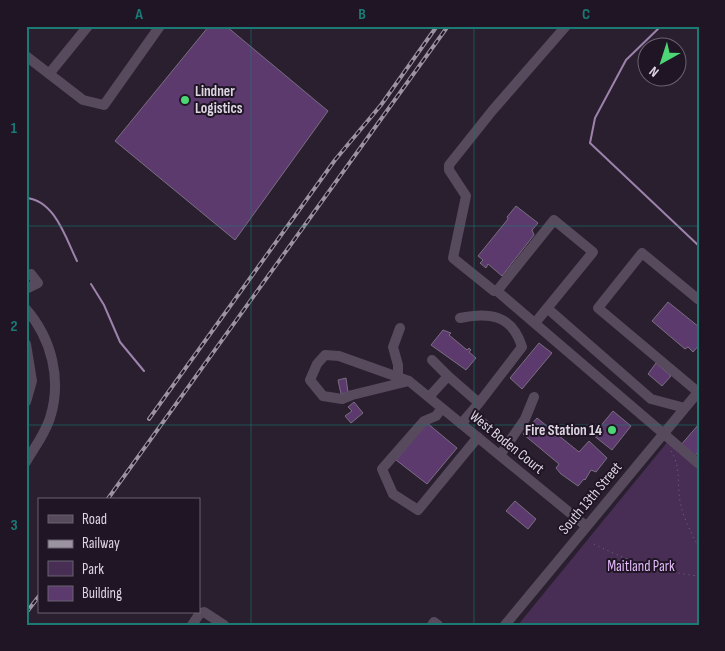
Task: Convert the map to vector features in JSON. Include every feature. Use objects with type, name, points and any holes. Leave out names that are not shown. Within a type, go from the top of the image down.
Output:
[{"type":"street","points":[[49,74],[88,26]]},
{"type":"street","points":[[26,56],[83,100],[104,105],[160,26]]},
{"type":"street","points":[[566,26],[492,111],[449,165],[449,170],[466,196],[453,258],[494,291],[497,290],[699,464]]},
{"type":"street","points":[[497,290],[554,220],[592,252],[535,322]]},
{"type":"street","points":[[699,300],[642,253],[598,308],[699,391]]},
{"type":"street","points":[[26,289],[38,283],[32,274]]},
{"type":"street","points":[[547,308],[651,398],[685,408]]},
{"type":"street","points":[[26,310],[45,339],[53,362],[55,387],[50,418],[26,462]]},
{"type":"street","points":[[460,318],[483,314],[501,319],[516,332],[522,347],[461,424]]},
{"type":"street","points":[[398,377],[398,365],[393,347],[400,328]]},
{"type":"street","points":[[26,344],[32,381],[26,402]]},
{"type":"street","name":"West Boden Court","points":[[409,381],[342,399],[323,396],[310,380],[317,364],[325,355],[339,356],[409,381],[586,526]]},
{"type":"street","points":[[432,360],[479,403]]},
{"type":"street","points":[[429,397],[448,376]]},
{"type":"street","name":"South 13th Street","points":[[505,625],[699,391]]},
{"type":"street","points":[[500,455],[525,419],[534,397]]},
{"type":"street","points":[[442,408],[436,416],[424,421],[418,427],[382,469],[392,494],[418,510],[478,437]]},
{"type":"street","points":[[200,613],[204,612],[224,625]]},
{"type":"street","points":[[192,625],[199,614]]},
{"type":"street","points":[[432,625],[434,622],[438,625]]},
{"type":"path","points":[[669,449],[678,468],[680,499],[684,517],[699,548]]},
{"type":"path","points":[[594,544],[625,559],[652,568],[699,576]]},
{"type":"green space","name":"Maitland Park","points":[[669,440],[699,465],[699,625],[518,625]]},
{"type":"building","points":[[209,26],[226,26],[328,111],[235,240],[115,141]]},
{"type":"building","points":[[516,206],[538,223],[532,230],[534,235],[502,276],[488,264],[486,268],[480,263],[483,260],[478,256]]},
{"type":"building","points":[[668,302],[699,327],[699,345],[693,352],[688,347],[685,349],[652,321]]},
{"type":"building","points":[[443,330],[451,333],[449,335],[467,350],[469,348],[471,350],[469,352],[476,358],[466,370],[431,345]]},
{"type":"building","points":[[539,343],[552,353],[522,389],[510,378]]},
{"type":"building","points":[[656,363],[671,376],[662,386],[648,374]]},
{"type":"building","points":[[346,378],[348,392],[341,394],[338,380]]},
{"type":"building","points":[[354,402],[363,413],[351,423],[345,416],[352,411],[348,407]]},
{"type":"building","name":"Fire Station 14","points":[[613,411],[631,426],[612,450],[593,435]]},
{"type":"building","points":[[480,415],[490,423],[486,428],[476,420]]},
{"type":"building","points":[[537,418],[579,452],[589,441],[607,458],[596,472],[591,470],[585,480],[578,486],[561,474],[556,468],[559,464],[523,434]]},
{"type":"building","points":[[427,423],[457,448],[427,484],[396,460]]},
{"type":"building","points":[[699,424],[699,451],[693,458],[680,446]]},
{"type":"building","points":[[515,501],[536,519],[528,529],[506,511]]},
{"type":"waterway","points":[[661,26],[626,60],[595,118],[590,143],[699,246]]},
{"type":"waterway","points":[[26,198],[36,200],[52,213],[64,232],[77,261]]},
{"type":"waterway","points":[[91,284],[104,305],[120,342],[144,371]]},
{"type":"railway","points":[[149,419],[335,160],[381,105],[437,26]]},
{"type":"railway","points":[[108,498],[448,26]]},
{"type":"railway","points":[[26,613],[38,597]]},
{"type":"place","name":"Lindner Logistics","points":[[185,100]]},
{"type":"place","name":"Fire Station 14","points":[[612,430]]}]
